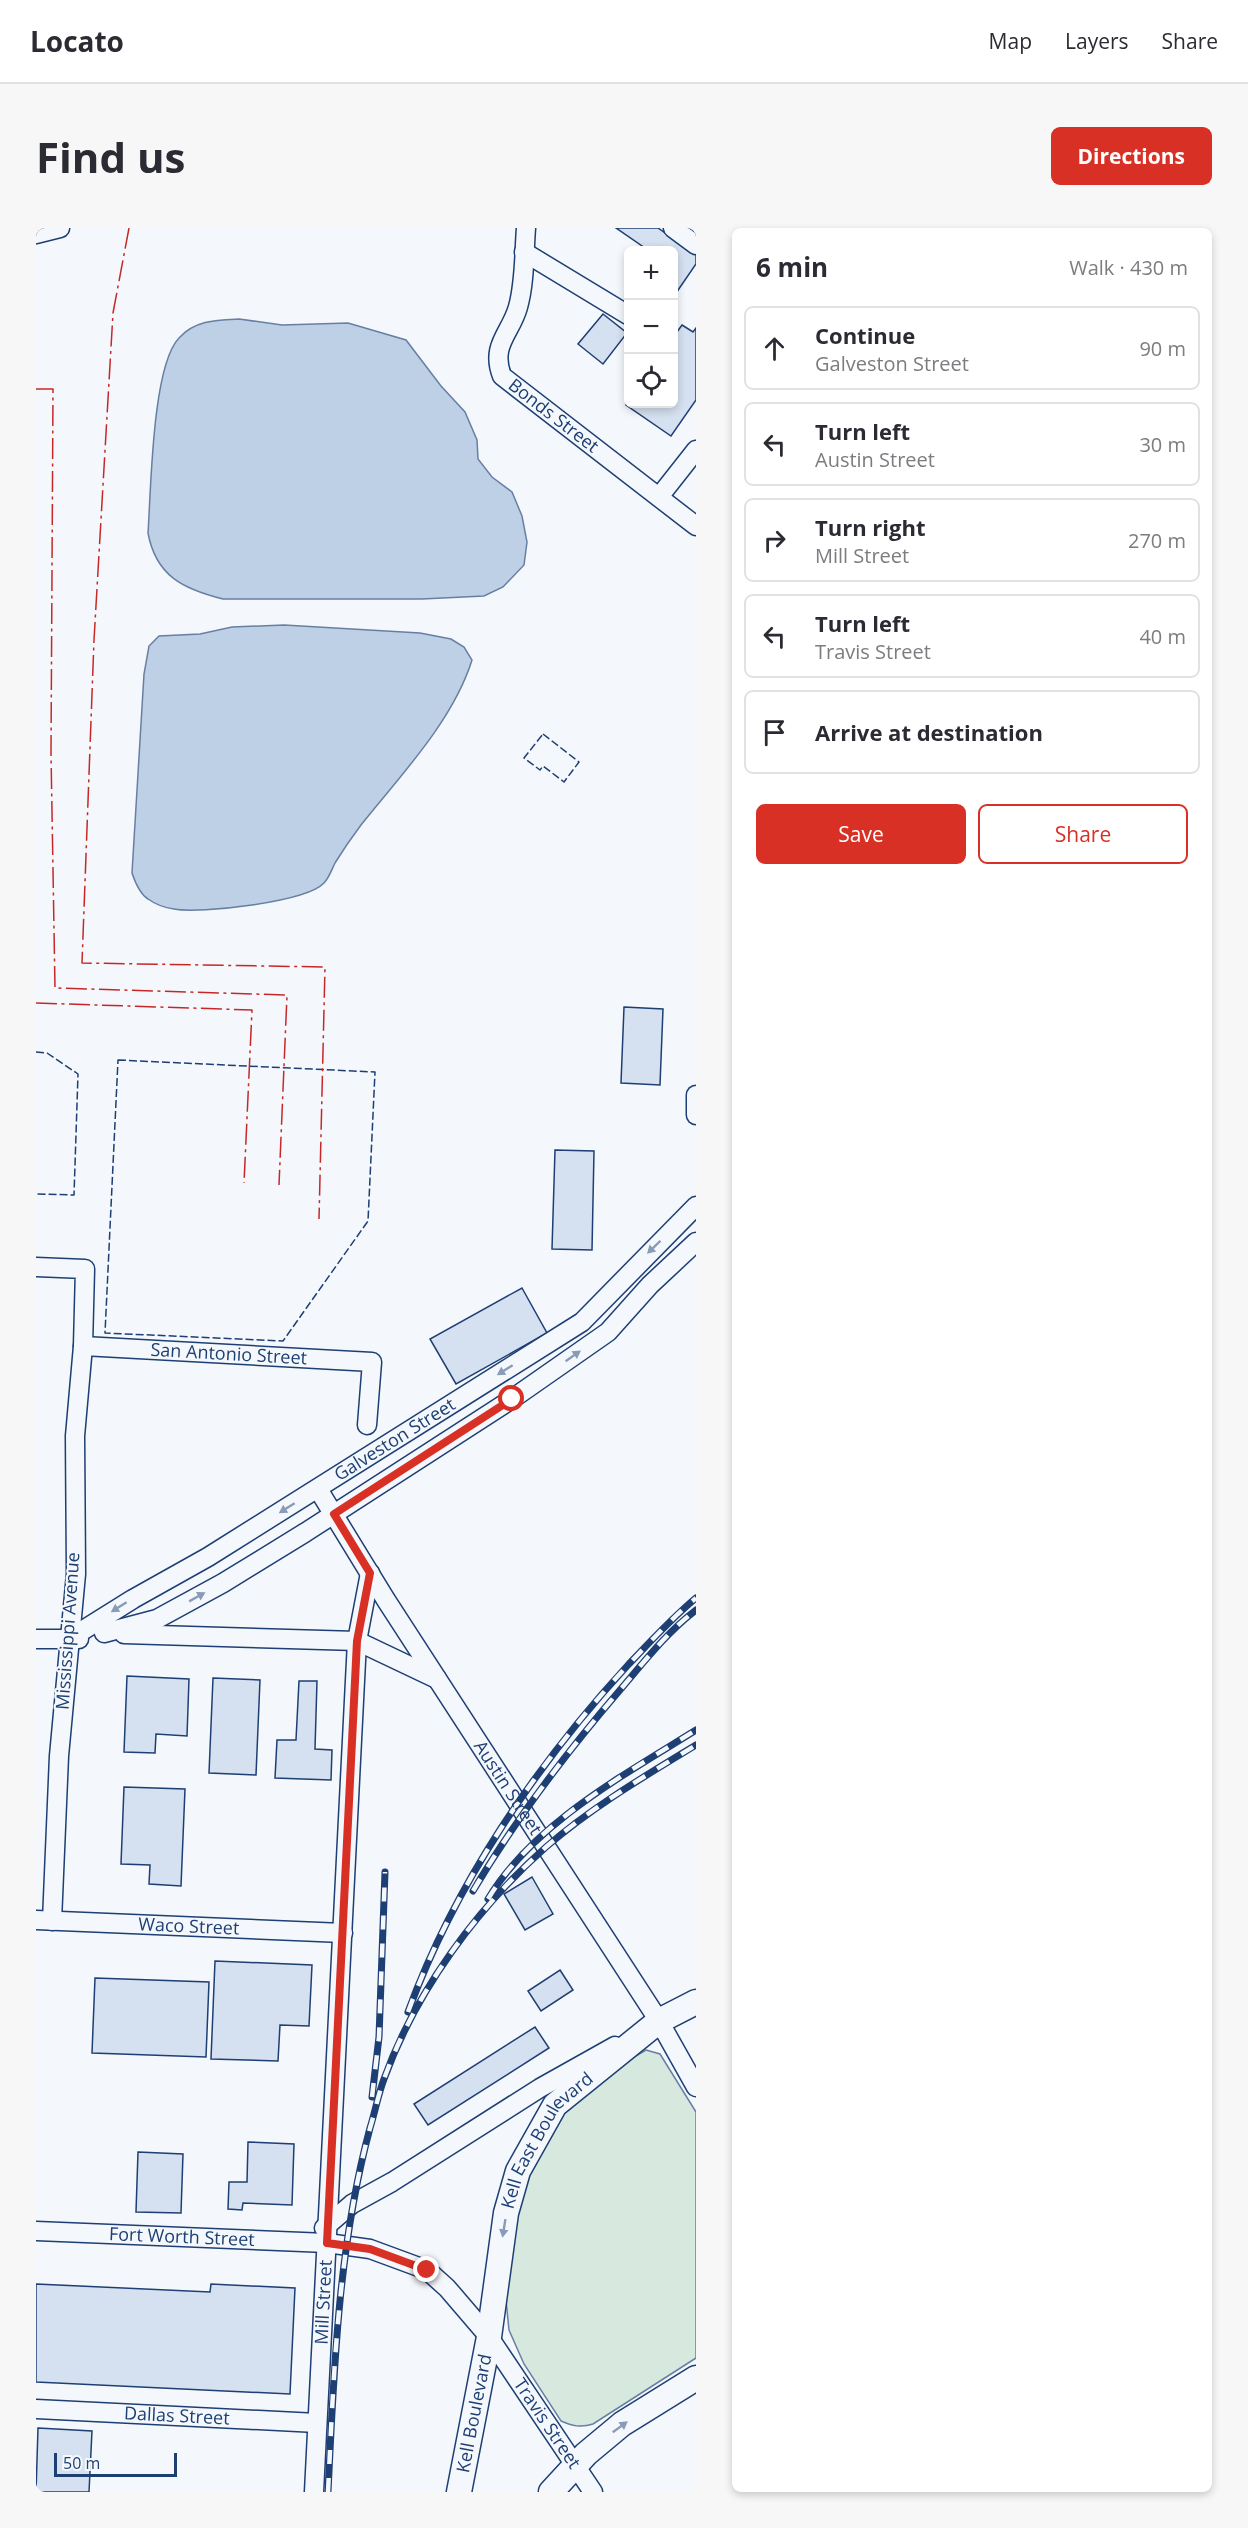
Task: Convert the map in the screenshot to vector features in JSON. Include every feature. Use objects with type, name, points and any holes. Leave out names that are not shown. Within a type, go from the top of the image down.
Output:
[{"type":"main road","name":"Kell East Boulevard","points":[[489,2337],[506,2213],[518,2170],[537,2133],[555,2105],[659,2021],[696,2002]]},
{"type":"main road","name":"Kell Boulevard","points":[[459,2492],[489,2337]]},
{"type":"main road","points":[[551,2492],[576,2464],[622,2424],[696,2378]]},
{"type":"street","points":[[36,234],[60,228]]},
{"type":"street","name":"Bonds Street","points":[[526,228],[518,307],[500,345],[497,363],[502,376],[696,526]]},
{"type":"street","points":[[673,228],[696,245]]},
{"type":"street","points":[[524,252],[624,313]]},
{"type":"street","points":[[659,497],[696,450]]},
{"type":"street","points":[[696,1095],[696,1115]]},
{"type":"street","name":"Galveston Street","points":[[69,1639],[318,1489],[582,1322],[696,1206]]},
{"type":"street","name":"Galveston Street","points":[[36,1639],[80,1639],[157,1619],[223,1583],[512,1399],[608,1332],[650,1285],[696,1242]]},
{"type":"street","name":"Mississippi Avenue","points":[[36,1267],[85,1269],[83,1346],[75,1436],[76,1574],[44,1921]]},
{"type":"street","name":"San Antonio Street","points":[[83,1346],[372,1362],[367,1425]]},
{"type":"street","name":"Austin Street","points":[[318,1489],[437,1679],[659,2021],[696,2087]]},
{"type":"street","name":"Mill Street","points":[[314,2492],[357,1641],[370,1573]]},
{"type":"street","name":"Galveston Street","points":[[104,1633],[357,1641],[437,1679]]},
{"type":"street","name":"Waco Street","points":[[44,1921],[343,1933]]},
{"type":"street","points":[[328,2234],[352,2204],[392,2182],[540,2088],[659,2021]]},
{"type":"street","name":"Fort Worth Street","points":[[36,2231],[288,2242],[321,2230],[328,2234]]},
{"type":"street","name":"Travis Street","points":[[328,2234],[427,2270],[447,2288],[489,2337],[593,2492]]},
{"type":"street","name":"Dallas Street","points":[[36,2409],[317,2423]]},
{"type":"shaded area","points":[[646,2050],[660,2054],[696,2112],[696,2358],[593,2424],[573,2425],[561,2421],[524,2364],[509,2330],[506,2300],[520,2192],[556,2119],[603,2075]]},
{"type":"water","points":[[239,319],[282,325],[348,323],[406,340],[441,386],[465,412],[477,440],[478,459],[492,477],[512,492],[522,516],[527,542],[524,565],[503,587],[484,596],[422,599],[223,599],[196,591],[174,578],[157,560],[148,533],[152,460],[163,374],[170,353],[185,332],[207,322]]},
{"type":"water","points":[[284,625],[420,633],[451,639],[464,647],[472,660],[452,705],[439,726],[358,830],[324,883],[297,896],[252,905],[187,910],[157,904],[143,894],[132,873],[144,674],[149,646],[159,636],[200,634],[232,627]]},
{"type":"building","points":[[616,228],[658,228],[696,255],[696,264],[678,290],[678,246],[642,246]]},
{"type":"building","points":[[603,314],[624,331],[624,337],[603,364],[578,344]]},
{"type":"building","points":[[682,325],[693,332],[696,328],[696,400],[671,436],[630,408],[678,408],[678,330]]},
{"type":"building","points":[[624,1007],[663,1009],[660,1085],[621,1083]]},
{"type":"building","points":[[555,1150],[594,1151],[592,1250],[552,1249]]},
{"type":"building","points":[[522,1288],[547,1333],[456,1384],[430,1339]]},
{"type":"building","points":[[127,1676],[189,1679],[187,1736],[156,1734],[155,1753],[124,1752]]},
{"type":"building","points":[[213,1678],[260,1680],[256,1775],[209,1773]]},
{"type":"building","points":[[299,1681],[317,1681],[315,1749],[332,1750],[331,1780],[275,1778],[277,1740],[296,1740]]},
{"type":"building","points":[[124,1787],[185,1789],[181,1886],[149,1884],[150,1865],[121,1864]]},
{"type":"building","points":[[532,1877],[553,1914],[525,1930],[504,1894]]},
{"type":"building","points":[[215,1961],[312,1965],[309,2026],[280,2025],[278,2061],[211,2059]]},
{"type":"building","points":[[560,1970],[573,1990],[541,2011],[528,1991]]},
{"type":"building","points":[[95,1978],[209,1982],[206,2057],[92,2053]]},
{"type":"building","points":[[535,2027],[549,2048],[428,2125],[414,2104]]},
{"type":"building","points":[[248,2142],[294,2144],[292,2205],[243,2203],[242,2210],[228,2209],[229,2182],[247,2182]]},
{"type":"building","points":[[138,2152],[183,2154],[181,2213],[136,2212]]},
{"type":"building","points":[[36,2284],[210,2292],[211,2284],[295,2288],[290,2394],[36,2382]]},
{"type":"building","points":[[38,2428],[92,2431],[89,2492],[36,2492]]},
{"type":"railway","points":[[408,2012],[449,1918],[474,1872],[530,1785],[594,1703],[628,1665],[696,1598]]},
{"type":"railway","points":[[473,1891],[524,1813],[580,1738],[656,1648],[696,1610]]},
{"type":"railway","points":[[488,1899],[529,1847],[555,1824],[610,1783],[696,1730]]},
{"type":"railway","points":[[328,2492],[339,2308],[344,2263],[359,2173],[380,2091],[397,2046],[413,2014],[451,1953],[472,1924],[520,1871],[582,1819],[696,1745]]},
{"type":"railway","points":[[372,2097],[379,2037],[385,1872]]},
{"type":"fence","points":[[543,734],[579,762],[564,782],[543,766],[540,770],[524,758],[543,734]]},
{"type":"fence","points":[[36,1052],[47,1053],[78,1074],[74,1195],[36,1194]]},
{"type":"fence","points":[[118,1060],[375,1072],[368,1221],[283,1341],[105,1333],[118,1060]]},
{"type":"power","points":[[129,228],[113,313],[94,640],[82,963],[325,967],[319,1219]]},
{"type":"power","points":[[36,389],[53,389],[51,753],[55,988],[287,995],[279,1185]]},
{"type":"power","points":[[36,1003],[252,1010],[244,1183]]},
{"type":"route","points":[[427,2270],[370,2249],[327,2243],[357,1641],[370,1573],[334,1514],[512,1399]]}]
